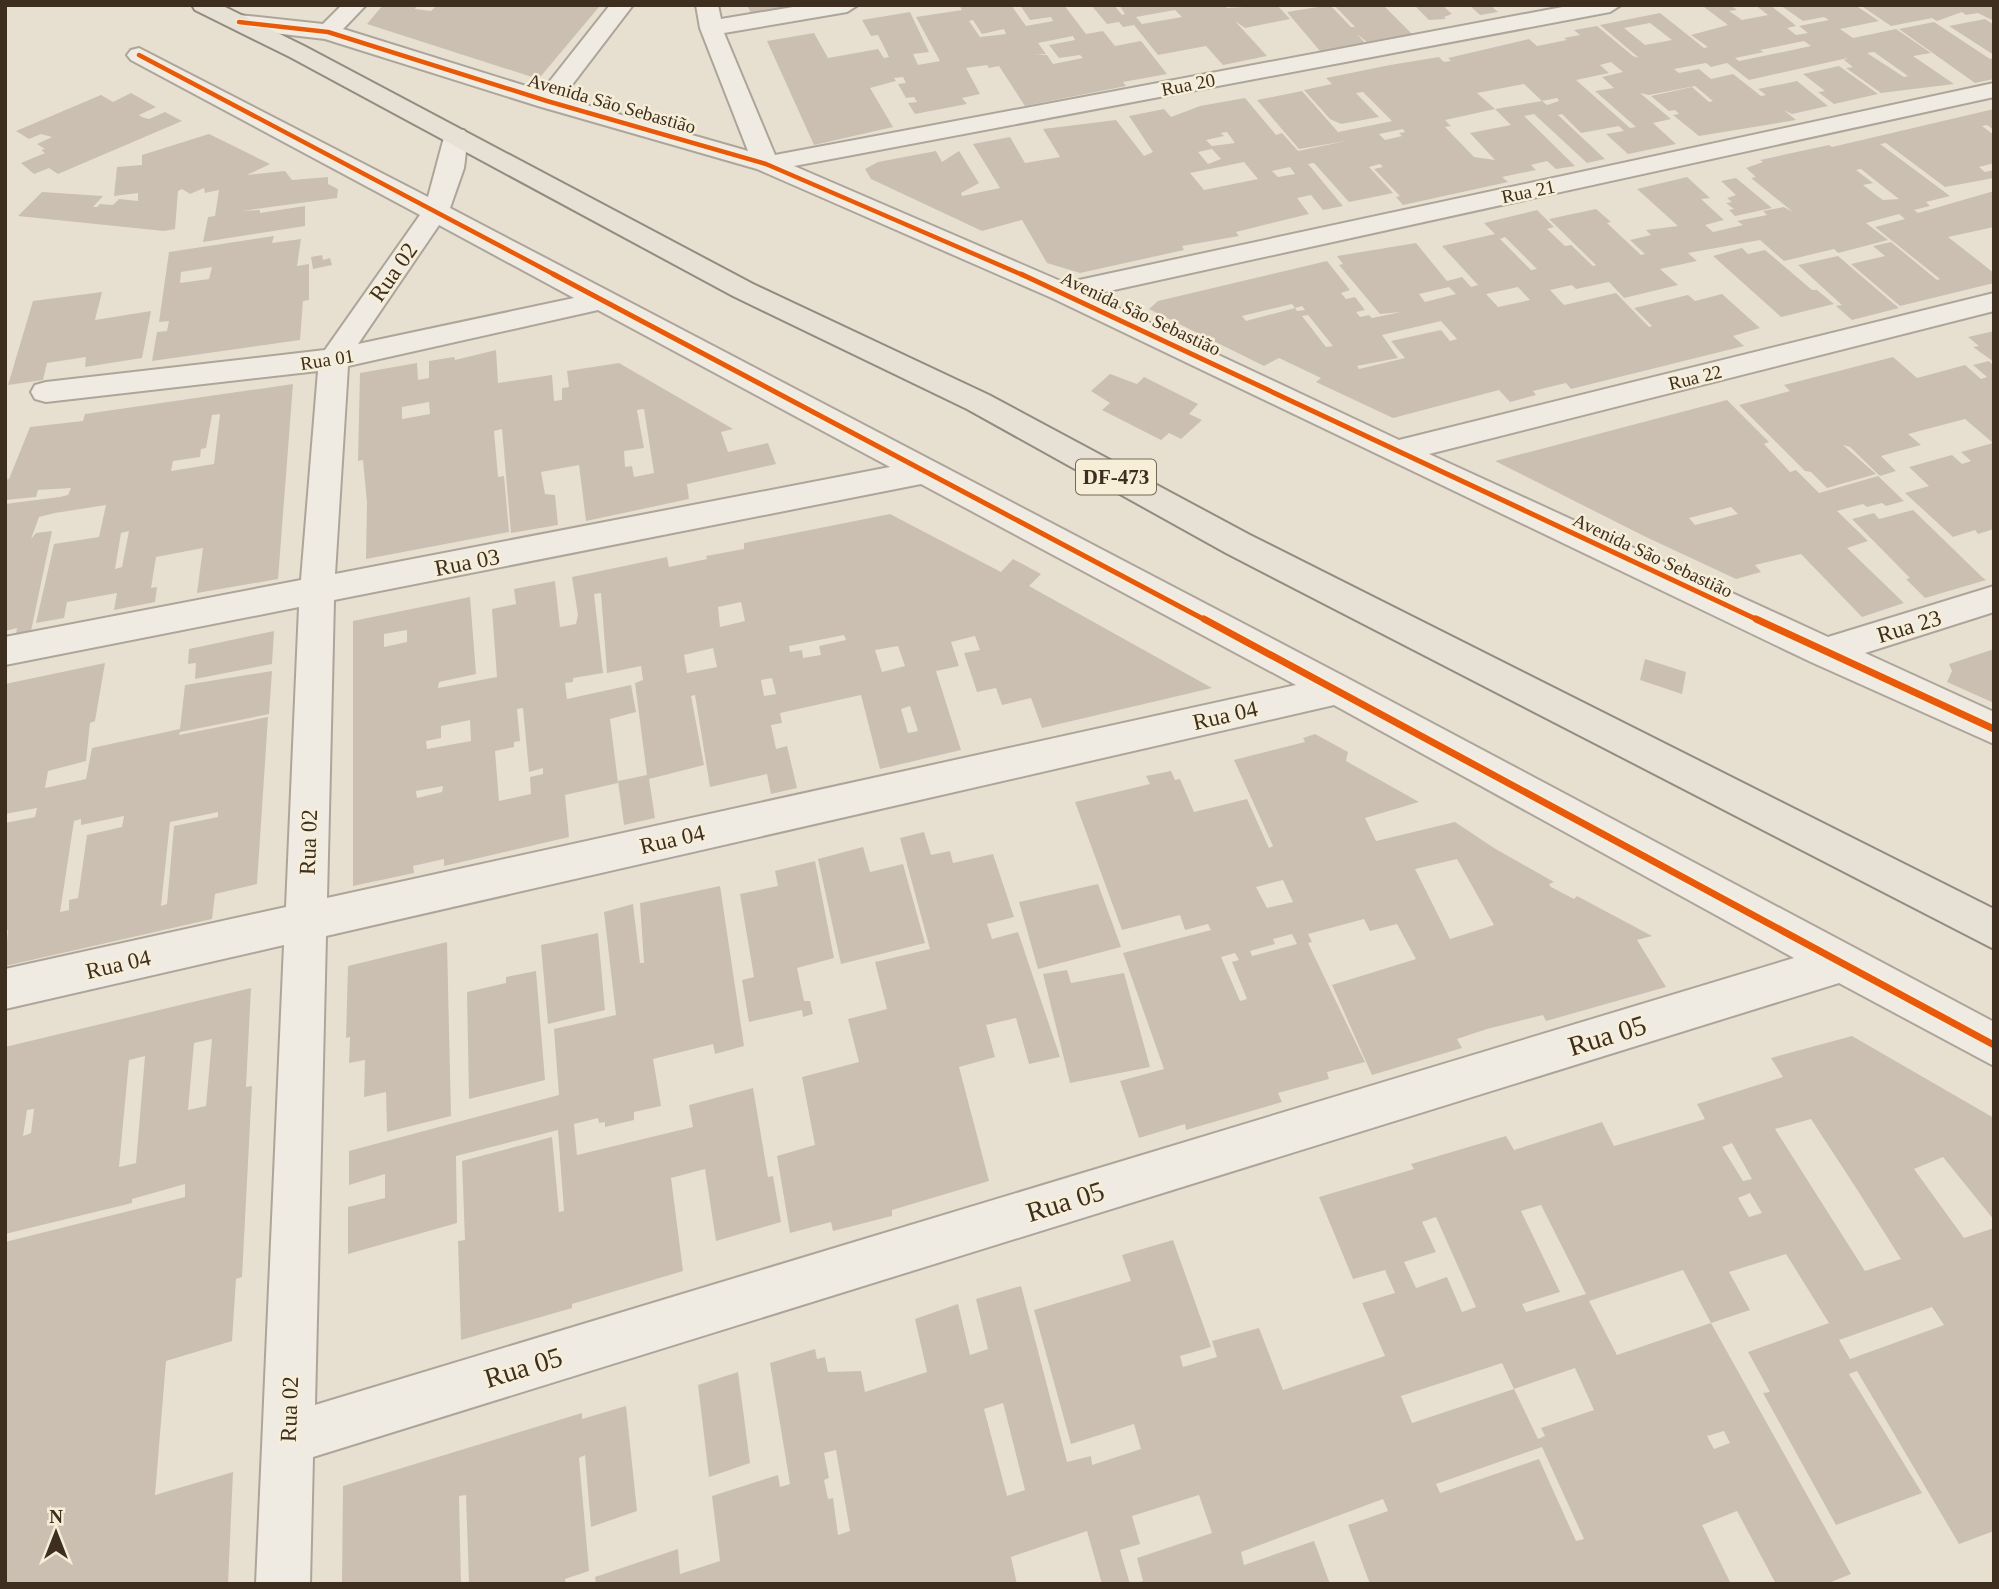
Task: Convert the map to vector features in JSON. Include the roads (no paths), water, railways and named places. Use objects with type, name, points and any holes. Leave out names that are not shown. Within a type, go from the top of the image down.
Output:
[{"type":"main road","name":"Avenida São Sebastião","points":[[203,5],[455,135],[743,290],[978,402],[1238,544],[1994,930]]},
{"type":"street","points":[[328,32],[355,5]]},
{"type":"street","points":[[547,101],[622,5]]},
{"type":"street","points":[[766,164],[709,17],[847,5]]},
{"type":"street","name":"Rua 20","points":[[766,164],[1610,5]]},
{"type":"street","name":"Avenida São Sebastião","points":[[239,22],[328,32],[547,101],[766,164],[1062,292],[1396,452],[1994,729]]},
{"type":"street","points":[[139,55],[928,471],[1994,1045]]},
{"type":"street","name":"Rua 21","points":[[1062,292],[1994,90]]},
{"type":"street","name":"Rua 02","points":[[283,1584],[317,591],[330,383],[335,359],[347,337],[436,211],[451,168],[455,135]]},
{"type":"street","name":"Rua 01","points":[[46,392],[335,359],[604,300]]},
{"type":"street","name":"Rua 22","points":[[1396,452],[1994,302]]},
{"type":"street","name":"Rua 03","points":[[5,650],[928,471]]},
{"type":"street","name":"Rua 23","points":[[1824,652],[1994,599]]},
{"type":"street","name":"Rua 04","points":[[5,989],[1338,690]]},
{"type":"street","name":"Rua 05","points":[[288,1438],[1842,963]]}]
